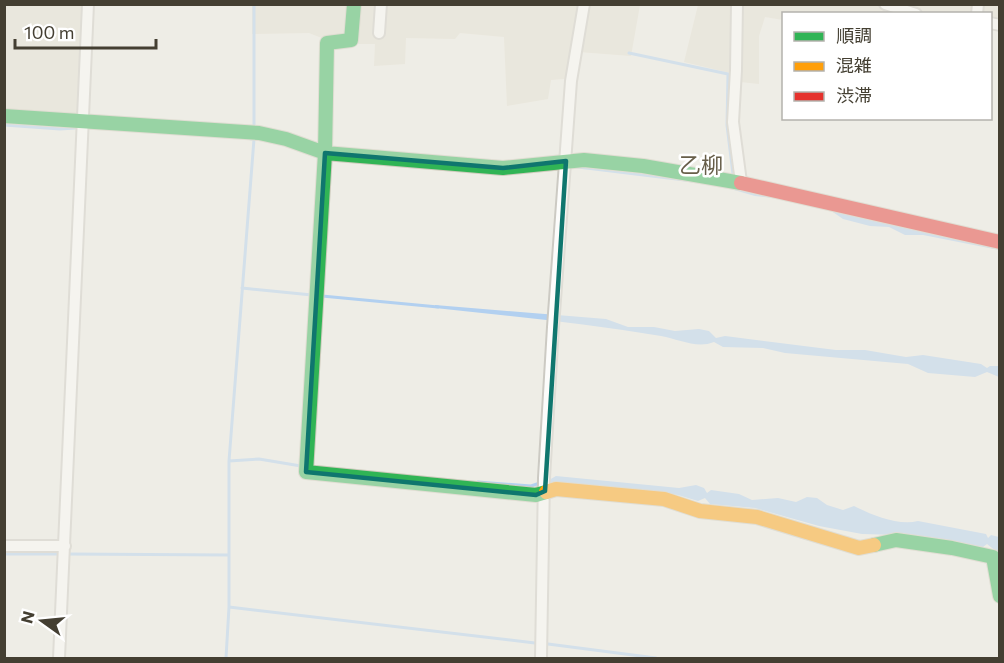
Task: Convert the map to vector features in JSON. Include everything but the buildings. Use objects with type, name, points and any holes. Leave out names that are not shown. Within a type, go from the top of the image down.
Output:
[{"type":"street","points":[[59,658],[88,4]]},
{"type":"street","points":[[354,4],[351,39],[327,43],[325,153],[306,467],[536,495],[545,486]]},
{"type":"street","points":[[379,33],[381,4]]},
{"type":"street","points":[[541,658],[545,486],[553,327],[571,81],[584,4]]},
{"type":"street","points":[[736,4],[733,122],[741,182]]},
{"type":"street","points":[[893,6],[910,12]]},
{"type":"street","points":[[4,116],[259,133],[286,139],[325,153],[503,168],[584,160],[648,167],[741,182],[999,242]]},
{"type":"street","points":[[545,486],[664,499],[700,511],[757,517],[860,548],[896,540],[993,557],[999,596]]},
{"type":"street","points":[[4,546],[65,551]]},
{"type":"highlighted area","points":[[325,153],[503,168],[566,161],[545,491],[536,495],[306,472]]},
{"type":"shaded area","points":[[4,5],[84,5],[79,115],[5,110]]},
{"type":"shaded area","points":[[252,5],[640,5],[631,56],[579,52],[576,78],[551,80],[548,99],[507,106],[504,37],[460,33],[455,39],[406,38],[405,64],[374,66],[375,44],[337,44],[309,33],[252,34]]},
{"type":"shaded area","points":[[698,5],[999,5],[999,29],[992,27],[992,12],[892,12],[886,10],[886,12],[782,12],[782,20],[765,17],[759,36],[759,84],[731,81],[730,73],[684,62]]},
{"type":"water","points":[[720,186],[829,206],[874,221],[906,225],[949,238],[975,241],[999,247],[999,250],[923,235],[905,235],[889,227],[870,226],[843,219],[827,208],[790,200],[755,196]]},
{"type":"water","points":[[435,305],[606,319],[628,327],[654,327],[675,331],[699,329],[709,331],[716,338],[725,336],[836,350],[865,350],[906,357],[923,355],[981,364],[987,368],[999,366],[999,377],[987,372],[975,377],[928,373],[908,364],[785,353],[763,348],[723,347],[714,342],[694,344],[633,331],[435,308]]},
{"type":"water","points":[[556,476],[679,488],[696,485],[704,488],[707,493],[711,490],[739,494],[752,500],[778,498],[796,502],[807,497],[817,498],[827,505],[843,510],[854,506],[894,521],[918,521],[986,534],[988,538],[991,535],[999,537],[999,562],[997,552],[987,544],[983,547],[897,535],[862,534],[819,526],[755,508],[710,504],[705,498],[698,501],[678,495],[615,487],[550,483],[549,480]]},
{"type":"waterway","points":[[254,4],[254,126]]},
{"type":"waterway","points":[[629,53],[728,74],[727,125],[733,174]]},
{"type":"waterway","points":[[4,125],[75,128]]},
{"type":"waterway","points":[[226,658],[229,607],[229,461],[254,139],[251,139]]},
{"type":"waterway","points":[[578,167],[701,182]]},
{"type":"waterway","points":[[242,288],[312,295]]},
{"type":"waterway","points":[[322,296],[438,307]]},
{"type":"waterway","points":[[229,461],[259,459],[301,466]]},
{"type":"waterway","points":[[478,482],[531,486],[540,483]]},
{"type":"waterway","points":[[4,554],[60,554]]},
{"type":"waterway","points":[[66,554],[229,555]]},
{"type":"waterway","points":[[229,607],[535,643]]},
{"type":"waterway","points":[[548,644],[656,658]]},
{"type":"traffic: fast","points":[[354,4],[351,40],[327,43],[325,153],[306,472],[536,495],[546,492]]},
{"type":"traffic: fast","points":[[4,116],[259,133],[286,139],[325,153],[503,168],[584,160],[643,166],[741,183]]},
{"type":"traffic: fast","points":[[874,545],[896,540],[993,557],[1000,596]]},
{"type":"traffic: slow","points":[[546,492],[556,489],[664,499],[700,511],[757,517],[859,548],[874,545]]},
{"type":"traffic: jam","points":[[741,183],[1000,242]]},
{"type":"district","name":"乙柳","points":[[701,164]]}]
